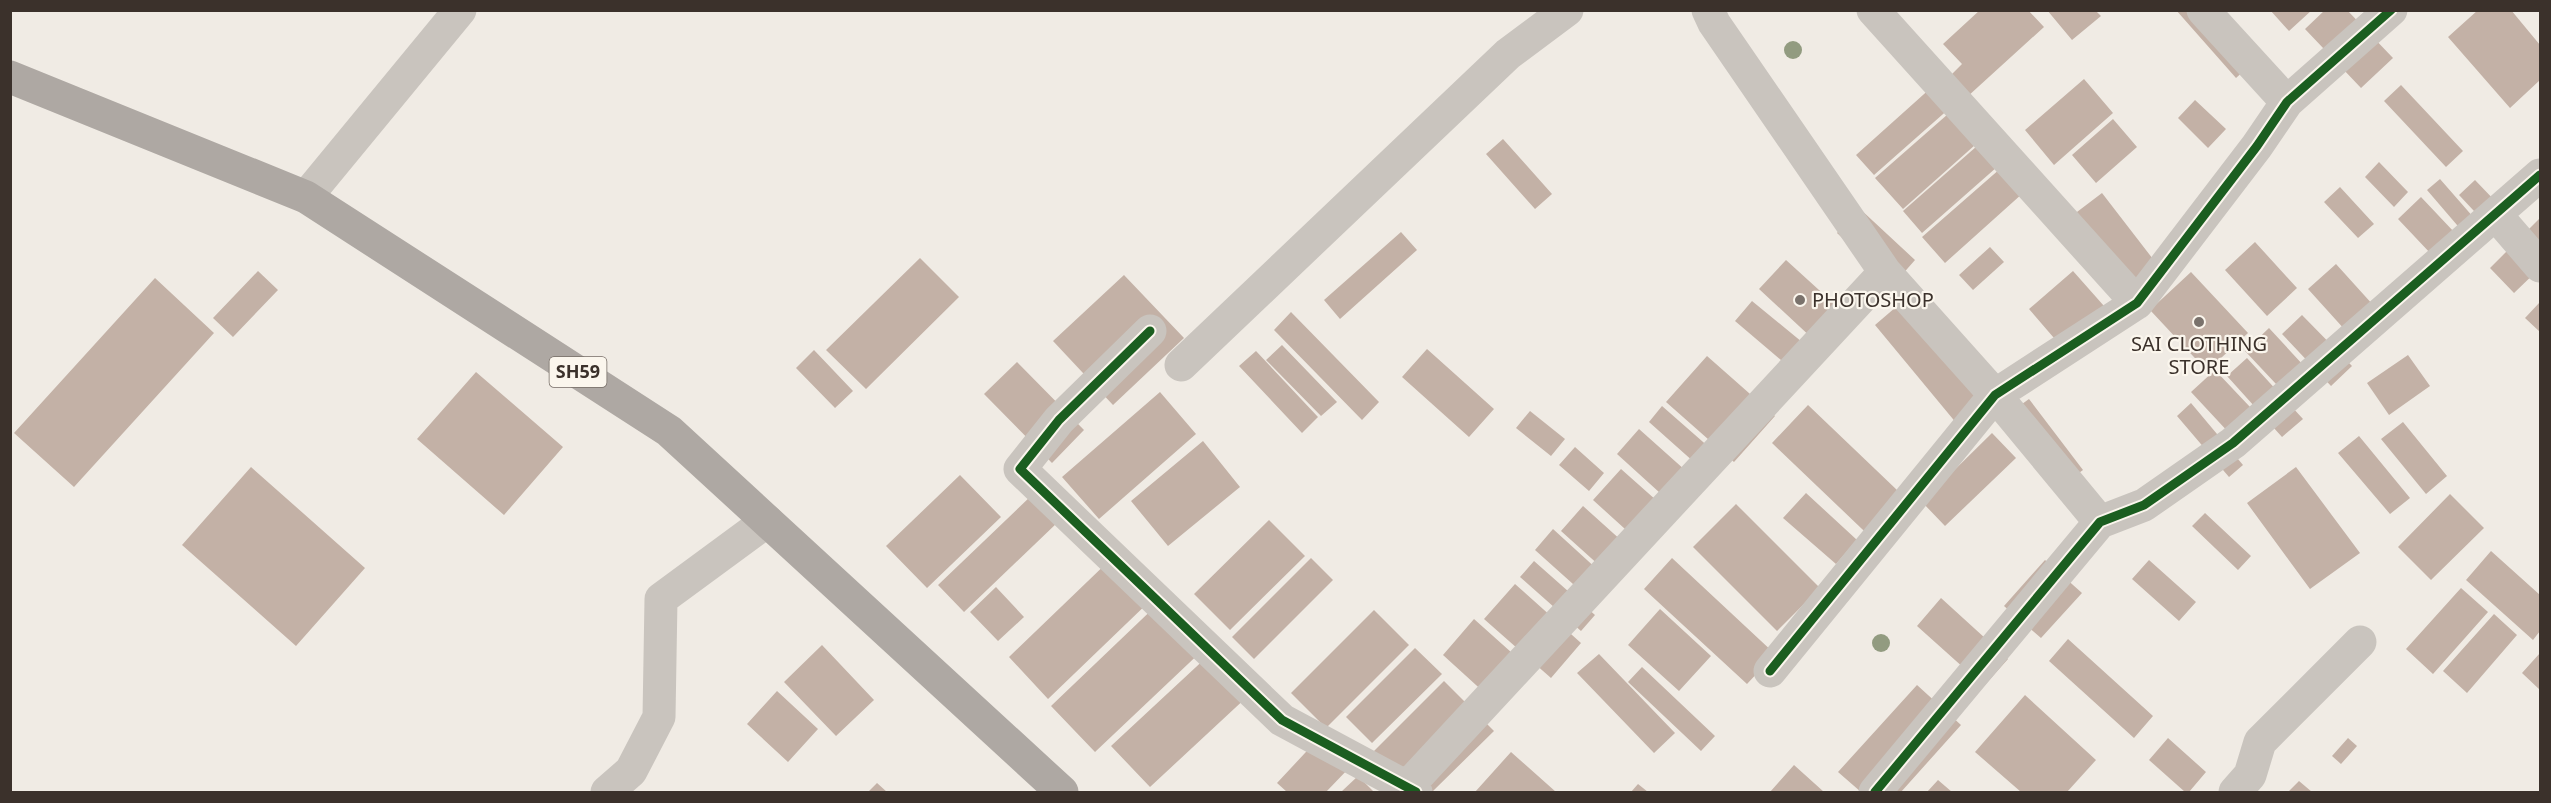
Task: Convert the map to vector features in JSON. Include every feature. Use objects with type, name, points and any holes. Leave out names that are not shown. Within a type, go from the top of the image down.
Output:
[{"type":"main road","name":"SH59","points":[[10,77],[306,197],[669,431],[1062,792]]},
{"type":"street","points":[[306,197],[460,10]]},
{"type":"street","points":[[1181,365],[1508,54],[1567,10]]},
{"type":"street","points":[[1708,10],[1714,23],[1885,272],[1995,395],[2100,522]]},
{"type":"street","points":[[1873,10],[2137,303]]},
{"type":"street","points":[[2203,10],[2287,102]]},
{"type":"street","points":[[1770,671],[1995,395],[2137,303],[2257,146],[2287,102],[2391,10]]},
{"type":"street","points":[[1875,792],[2100,522],[2144,505],[2233,443],[2541,175]]},
{"type":"street","points":[[2496,215],[2541,266]]},
{"type":"street","points":[[1150,331],[1059,420],[1020,469],[1282,720],[1412,789],[1885,272]]},
{"type":"street","points":[[607,792],[631,771],[659,717],[661,599],[767,521]]},
{"type":"street","points":[[2250,787],[2260,742],[2360,642]]},
{"type":"building","points":[[1980,10],[2028,10],[2044,27],[1967,97],[1949,77],[1962,64],[1943,44]]},
{"type":"building","points":[[2047,10],[2095,10],[2101,16],[2072,40]]},
{"type":"building","points":[[2176,10],[2215,10],[2258,58],[2236,78]]},
{"type":"building","points":[[2270,10],[2312,10],[2289,31]]},
{"type":"building","points":[[2325,10],[2347,10],[2393,58],[2361,88],[2305,29]]},
{"type":"building","points":[[2478,10],[2511,10],[2540,45],[2540,80],[2510,108],[2448,37]]},
{"type":"building","points":[[2084,79],[2113,113],[2054,165],[2025,130]]},
{"type":"building","points":[[2401,85],[2463,151],[2446,167],[2384,101]]},
{"type":"building","points":[[1933,86],[1951,107],[1874,175],[1856,155]]},
{"type":"building","points":[[2195,100],[2226,129],[2208,148],[2178,118]]},
{"type":"building","points":[[1948,114],[1975,145],[1903,209],[1875,178]]},
{"type":"building","points":[[2113,119],[2137,147],[2096,183],[2072,155]]},
{"type":"building","points":[[1503,139],[1552,194],[1535,209],[1486,154]]},
{"type":"building","points":[[1977,146],[1997,167],[1922,233],[1903,211]]},
{"type":"building","points":[[2379,162],[2408,192],[2394,207],[2365,177]]},
{"type":"building","points":[[2001,168],[2023,193],[1945,263],[1922,237]]},
{"type":"building","points":[[2440,179],[2488,234],[2475,246],[2427,190]]},
{"type":"building","points":[[2475,180],[2520,227],[2504,243],[2459,195]]},
{"type":"building","points":[[2340,187],[2374,224],[2358,238],[2324,202]]},
{"type":"building","points":[[2102,193],[2156,263],[2127,285],[2073,215]]},
{"type":"building","points":[[2421,197],[2472,251],[2449,273],[2398,219]]},
{"type":"building","points":[[1859,208],[1915,260],[1893,285],[1837,233]]},
{"type":"building","points":[[2540,218],[2540,268],[2514,293],[2490,268]]},
{"type":"building","points":[[1401,232],[1417,250],[1340,319],[1324,300]]},
{"type":"building","points":[[2255,242],[2297,288],[2267,316],[2225,270]]},
{"type":"building","points":[[1990,247],[2004,262],[1973,290],[1959,275]]},
{"type":"building","points":[[920,258],[959,297],[866,389],[826,350]]},
{"type":"building","name":"PHOTOSHOP","points":[[1786,260],[1841,310],[1814,340],[1759,289]]},
{"type":"building","points":[[2336,264],[2383,316],[2355,341],[2308,289]]},
{"type":"building","points":[[258,271],[278,290],[233,337],[213,318]]},
{"type":"building","points":[[2073,271],[2104,306],[2060,345],[2029,309]]},
{"type":"building","name":"SAI CLOTHING STORE","points":[[2191,272],[2248,333],[2207,371],[2150,310]]},
{"type":"building","points":[[1124,275],[1184,338],[1113,405],[1053,341]]},
{"type":"building","points":[[155,278],[214,333],[74,487],[14,433]]},
{"type":"building","points":[[1910,295],[1998,400],[1962,430],[1875,325]]},
{"type":"building","points":[[1752,301],[1819,356],[1801,377],[1735,321]]},
{"type":"building","points":[[2540,302],[2540,332],[2525,318]]},
{"type":"building","points":[[1291,312],[1379,402],[1362,420],[1274,330]]},
{"type":"building","points":[[2302,315],[2352,366],[2331,386],[2282,334]]},
{"type":"building","points":[[2269,328],[2316,379],[2292,401],[2245,351]]},
{"type":"building","points":[[1282,345],[1337,402],[1321,416],[1266,360]]},
{"type":"building","points":[[1427,349],[1494,409],[1469,437],[1402,377]]},
{"type":"building","points":[[814,350],[853,391],[835,408],[796,368]]},
{"type":"building","points":[[1256,351],[1318,417],[1302,433],[1239,366]]},
{"type":"building","points":[[2408,355],[2430,386],[2389,415],[2367,383]]},
{"type":"building","points":[[1707,356],[1775,416],[1734,462],[1666,402]]},
{"type":"building","points":[[2247,358],[2303,419],[2282,437],[2227,376]]},
{"type":"building","points":[[1017,362],[1084,430],[1052,463],[984,394]]},
{"type":"building","points":[[2215,370],[2268,426],[2244,449],[2191,392]]},
{"type":"building","points":[[476,372],[563,447],[504,515],[417,439]]},
{"type":"building","points":[[1160,392],[1196,434],[1099,519],[1062,477]]},
{"type":"building","points":[[2029,399],[2083,470],[2058,488],[2004,417]]},
{"type":"building","points":[[2191,403],[2243,465],[2229,477],[2177,416]]},
{"type":"building","points":[[1808,405],[1920,512],[1884,550],[1772,443]]},
{"type":"building","points":[[1662,406],[1727,463],[1713,479],[1649,422]]},
{"type":"building","points":[[1530,411],[1565,439],[1551,456],[1516,428]]},
{"type":"building","points":[[2403,422],[2447,476],[2426,494],[2381,439]]},
{"type":"building","points":[[1639,429],[1704,487],[1681,512],[1617,454]]},
{"type":"building","points":[[1992,433],[2016,458],[1945,526],[1922,502]]},
{"type":"building","points":[[2359,436],[2410,498],[2390,514],[2338,453]]},
{"type":"building","points":[[1203,441],[1240,487],[1168,546],[1131,501]]},
{"type":"building","points":[[1575,447],[1604,473],[1589,491],[1559,465]]},
{"type":"building","points":[[251,467],[365,568],[296,646],[182,545]]},
{"type":"building","points":[[2296,467],[2360,553],[2310,589],[2247,503]]},
{"type":"building","points":[[1621,469],[1674,516],[1646,548],[1593,500]]},
{"type":"building","points":[[960,475],[1001,517],[927,588],[886,546]]},
{"type":"building","points":[[1806,493],[1857,540],[1836,564],[1783,518]]},
{"type":"building","points":[[2450,494],[2484,528],[2431,580],[2398,547]]},
{"type":"building","points":[[1032,495],[1058,522],[964,612],[938,585]]},
{"type":"building","points":[[1736,504],[1820,588],[1777,631],[1693,547]]},
{"type":"building","points":[[1583,506],[1633,551],[1611,576],[1561,531]]},
{"type":"building","points":[[2205,513],[2251,556],[2238,570],[2192,526]]},
{"type":"building","points":[[1269,520],[1305,556],[1230,630],[1194,594]]},
{"type":"building","points":[[1553,529],[1610,581],[1592,601],[1535,550]]},
{"type":"building","points":[[2491,551],[2540,595],[2540,631],[2533,640],[2466,580]]},
{"type":"building","points":[[1114,556],[1153,598],[1048,699],[1009,657]]},
{"type":"building","points":[[1311,558],[1333,580],[1254,659],[1232,637]]},
{"type":"building","points":[[1672,558],[1775,654],[1747,684],[1644,589]]},
{"type":"building","points":[[2045,560],[2082,593],[2041,638],[2004,606]]},
{"type":"building","points":[[2149,560],[2196,602],[2179,621],[2132,579]]},
{"type":"building","points":[[1534,561],[1595,615],[1581,631],[1520,577]]},
{"type":"building","points":[[1515,584],[1581,643],[1551,678],[1484,619]]},
{"type":"building","points":[[996,587],[1024,617],[998,641],[970,612]]},
{"type":"building","points":[[2461,588],[2488,612],[2433,674],[2406,649]]},
{"type":"building","points":[[1941,598],[2008,659],[1984,686],[1917,626]]},
{"type":"building","points":[[1163,599],[1207,646],[1095,752],[1051,706]]},
{"type":"building","points":[[1660,609],[1711,656],[1679,691],[1628,645]]},
{"type":"building","points":[[1374,610],[1409,645],[1326,728],[1291,693]]},
{"type":"building","points":[[2494,614],[2517,635],[2467,693],[2443,671]]},
{"type":"building","points":[[1474,619],[1530,669],[1498,705],[1443,655]]},
{"type":"building","points":[[2068,639],[2153,716],[2134,738],[2049,661]]},
{"type":"building","points":[[822,645],[874,700],[836,736],[784,682]]},
{"type":"building","points":[[1415,648],[1442,674],[1372,743],[1346,717]]},
{"type":"building","points":[[2540,653],[2540,690],[2522,673]]},
{"type":"building","points":[[1210,654],[1249,695],[1150,787],[1111,746]]},
{"type":"building","points":[[1599,654],[1675,733],[1654,753],[1577,673]]},
{"type":"building","points":[[1642,667],[1715,736],[1701,751],[1628,682]]},
{"type":"building","points":[[1444,681],[1494,731],[1432,792],[1365,760]]},
{"type":"building","points":[[1917,685],[1961,725],[1901,792],[1861,792],[1838,772]]},
{"type":"building","points":[[777,691],[818,729],[788,762],[747,724]]},
{"type":"building","points":[[2025,695],[2096,760],[2067,792],[2021,792],[1975,752]]},
{"type":"building","points":[[1319,738],[1350,767],[1326,792],[1287,792],[1277,783]]},
{"type":"building","points":[[2168,738],[2206,772],[2189,792],[2185,792],[2149,760]]},
{"type":"building","points":[[2348,738],[2357,746],[2341,764],[2332,756]]},
{"type":"building","points":[[1511,752],[1556,792],[1475,792]]},
{"type":"building","points":[[1794,765],[1824,792],[1770,792]]},
{"type":"building","points":[[1358,776],[1374,792],[1341,792]]},
{"type":"building","points":[[1938,780],[1952,792],[1927,792]]},
{"type":"building","points":[[2299,781],[2312,792],[2288,792]]},
{"type":"building","points":[[877,783],[887,792],[868,792]]},
{"type":"building","points":[[1638,784],[1648,792],[1631,792]]},
{"type":"cycle path","points":[[1770,671],[1995,395],[2137,303],[2257,146],[2287,102],[2391,10]]},
{"type":"cycle path","points":[[1875,792],[2100,522],[2144,505],[2233,443],[2540,175]]},
{"type":"cycle path","points":[[1150,331],[1059,420],[1020,469],[1282,720],[1416,792]]},
{"type":"place","name":"PHOTOSHOP","points":[[1800,300]]},
{"type":"place","name":"SAI CLOTHING STORE","points":[[2199,322]]}]
